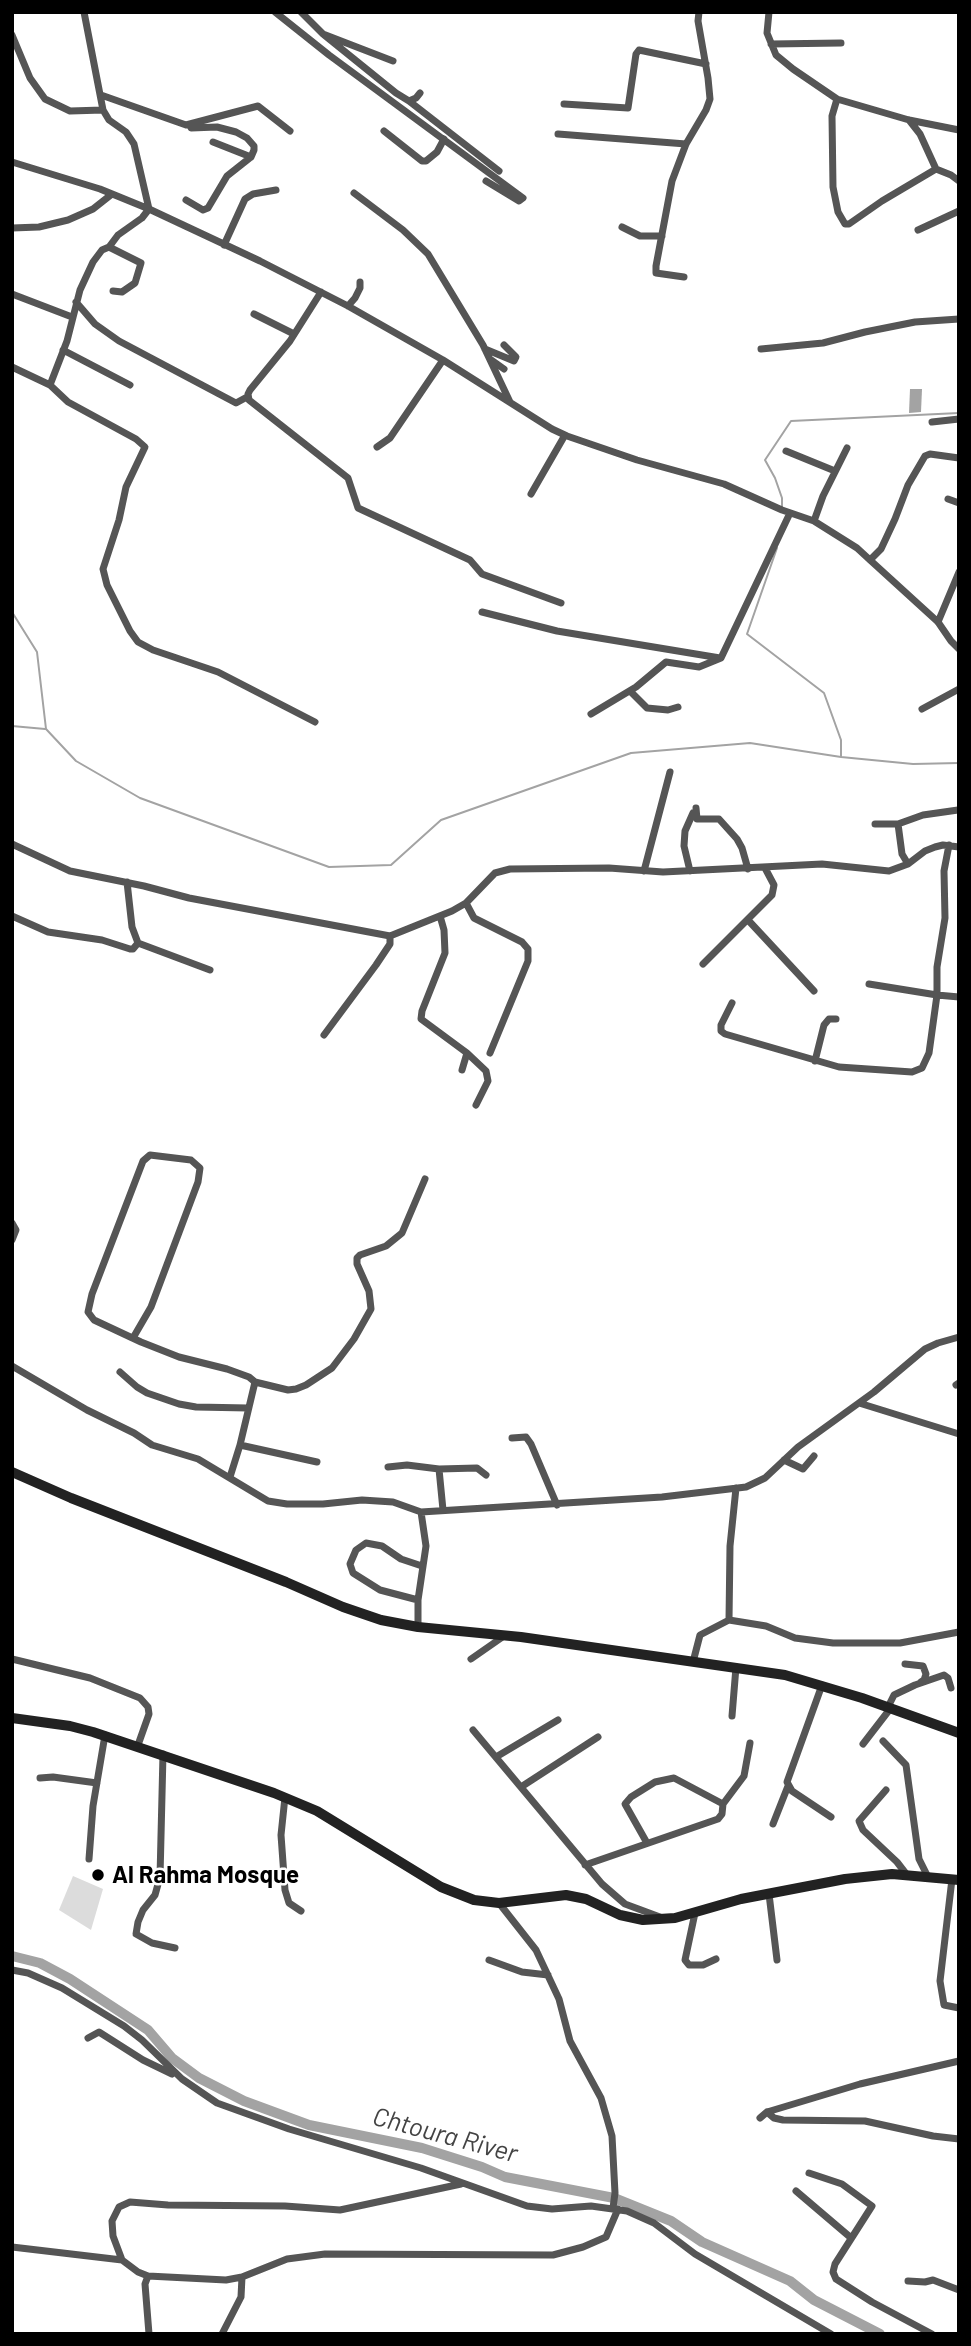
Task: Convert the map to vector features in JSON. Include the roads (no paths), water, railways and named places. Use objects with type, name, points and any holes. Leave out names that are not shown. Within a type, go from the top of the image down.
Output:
[{"type":"street","points":[[50,385],[76,302],[93,262],[102,250],[146,215],[149,209],[134,144],[126,132],[109,120],[103,110],[84,12]]},
{"type":"street","points":[[275,12],[523,198],[519,201],[486,181]]},
{"type":"street","points":[[301,12],[354,60],[499,171]]},
{"type":"street","points":[[684,277],[656,273],[672,181],[686,144],[710,99],[698,22],[699,12]]},
{"type":"street","points":[[769,12],[767,23],[771,44],[779,57],[837,99],[909,120],[959,130]]},
{"type":"street","points":[[323,34],[393,61]]},
{"type":"street","points":[[12,35],[30,78],[45,99],[70,111],[103,110]]},
{"type":"street","points":[[771,44],[841,43]]},
{"type":"street","points":[[564,104],[628,108],[636,54],[639,50],[706,64]]},
{"type":"street","points":[[409,100],[420,93]]},
{"type":"street","points":[[101,95],[186,125],[258,106],[290,131]]},
{"type":"street","points":[[837,99],[832,116],[833,187],[838,212],[845,224],[849,225],[882,201],[936,169]]},
{"type":"street","points":[[909,120],[920,134],[936,169],[959,181]]},
{"type":"street","points":[[186,200],[203,210],[208,208],[227,176],[251,157],[254,146],[236,132],[217,127],[191,128],[190,124]]},
{"type":"street","points":[[384,131],[422,161],[437,152],[444,139]]},
{"type":"street","points":[[558,134],[686,144]]},
{"type":"street","points":[[213,142],[251,157]]},
{"type":"street","points":[[12,162],[62,176],[149,209],[321,292],[443,360],[565,435],[638,460],[724,484],[814,521],[857,548],[938,622],[950,641],[959,649]]},
{"type":"street","points":[[225,245],[245,200],[253,194],[276,190]]},
{"type":"street","points":[[354,193],[403,230],[429,254],[485,349],[510,403]]},
{"type":"street","points":[[12,228],[39,227],[68,220],[93,209],[112,194]]},
{"type":"street","points":[[918,230],[959,211]]},
{"type":"street","points":[[622,227],[640,236],[662,236]]},
{"type":"street","points":[[108,247],[141,263],[135,283],[122,292],[113,292]]},
{"type":"street","points":[[348,306],[355,298],[360,282]]},
{"type":"street","points":[[76,302],[95,324],[119,341],[236,403],[247,397],[294,334],[321,292]]},
{"type":"street","points":[[12,294],[72,317]]},
{"type":"street","points":[[254,314],[294,334]]},
{"type":"street","points":[[761,349],[824,343],[865,332],[959,318]]},
{"type":"street","points":[[485,349],[514,361],[516,357],[504,345]]},
{"type":"street","points":[[63,350],[130,385]]},
{"type":"street","points":[[489,358],[504,369]]},
{"type":"street","points":[[377,447],[390,438],[443,360]]},
{"type":"street","points":[[12,367],[50,385],[68,402],[141,442],[145,447],[126,487],[119,520],[103,569],[105,580],[134,637],[145,646],[233,678],[315,722]]},
{"type":"street","points":[[247,397],[348,478],[358,508],[470,560],[482,574],[561,603]]},
{"type":"street","points":[[932,422],[959,419]]},
{"type":"street","points":[[531,495],[565,435]]},
{"type":"street","points":[[814,521],[847,448]]},
{"type":"street","points":[[786,451],[835,471]]},
{"type":"street","points":[[870,560],[881,549],[908,485],[925,456],[930,454],[959,458]]},
{"type":"street","points":[[948,499],[959,503]]},
{"type":"street","points":[[591,714],[630,691],[666,662],[695,667],[721,658],[789,512]]},
{"type":"street","points":[[938,622],[959,572]]},
{"type":"street","points":[[482,612],[556,631],[721,658]]},
{"type":"street","points":[[922,709],[959,689]]},
{"type":"street","points":[[630,691],[647,708],[678,708]]},
{"type":"street","points":[[644,871],[670,772]]},
{"type":"street","points":[[690,871],[684,846],[685,831],[694,810],[696,819],[719,819],[737,839],[748,869]]},
{"type":"street","points":[[875,824],[898,824],[923,816],[958,810]]},
{"type":"street","points":[[898,824],[902,854],[908,864]]},
{"type":"street","points":[[12,844],[70,871],[189,898],[390,936],[466,903],[495,873],[509,869],[609,868],[690,871],[822,864],[889,871],[908,864],[935,847],[959,847]]},
{"type":"street","points":[[732,1003],[721,1025],[721,1031],[725,1034],[839,1067],[912,1072],[922,1068],[929,1053],[937,995],[937,967],[945,918],[944,871],[949,845]]},
{"type":"street","points":[[703,964],[775,890],[765,868]]},
{"type":"street","points":[[127,882],[132,927],[138,943],[210,970]]},
{"type":"street","points":[[466,903],[474,918],[522,943],[528,949],[528,961],[490,1053]]},
{"type":"street","points":[[12,916],[47,932],[102,940],[130,949],[138,943]]},
{"type":"street","points":[[440,916],[445,953],[421,1019],[467,1053],[488,1075],[486,1086],[476,1105]]},
{"type":"street","points":[[748,919],[814,991]]},
{"type":"street","points":[[324,1035],[390,944],[390,936]]},
{"type":"street","points":[[869,984],[959,997]]},
{"type":"street","points":[[815,1061],[824,1025],[829,1019],[836,1018]]},
{"type":"street","points":[[462,1070],[467,1053]]},
{"type":"street","points":[[133,1338],[151,1307],[198,1182],[200,1168],[191,1160],[150,1155],[143,1161],[88,1306],[89,1317],[133,1338],[179,1357],[234,1371],[255,1382],[288,1390],[306,1385],[332,1368],[354,1339],[371,1309],[369,1290],[357,1264],[357,1258],[386,1246],[402,1233],[425,1179]]},
{"type":"street","points":[[12,1223],[16,1233],[12,1240]]},
{"type":"street","points":[[12,1366],[152,1445],[198,1459],[275,1503],[323,1504],[362,1500],[393,1502],[421,1511],[662,1497],[756,1484],[797,1447],[859,1403],[925,1349],[959,1337]]},
{"type":"street","points":[[120,1372],[137,1387],[170,1402],[196,1407],[248,1408]]},
{"type":"street","points":[[230,1477],[255,1382]]},
{"type":"street","points":[[859,1403],[959,1434]]},
{"type":"street","points":[[512,1438],[526,1437],[531,1444],[557,1505]]},
{"type":"street","points":[[240,1445],[317,1462]]},
{"type":"street","points":[[784,1460],[803,1469],[814,1456]]},
{"type":"street","points":[[388,1467],[407,1465],[439,1469],[477,1468],[486,1475]]},
{"type":"street","points":[[439,1469],[443,1510]]},
{"type":"street","points":[[12,1472],[71,1498],[381,1620],[785,1675],[959,1732]]},
{"type":"street","points":[[729,1620],[730,1546],[736,1488]]},
{"type":"street","points":[[418,1626],[418,1600],[426,1546],[421,1511]]},
{"type":"street","points":[[418,1600],[380,1590],[353,1573],[350,1564],[356,1550],[366,1543],[382,1546],[401,1559],[422,1566]]},
{"type":"street","points":[[693,1662],[700,1635],[729,1620],[766,1626],[795,1638],[833,1643],[900,1643],[959,1632]]},
{"type":"street","points":[[471,1659],[504,1636]]},
{"type":"street","points":[[12,1659],[90,1678],[140,1698],[148,1707],[149,1714],[138,1745]]},
{"type":"street","points":[[863,1744],[890,1709],[894,1695],[925,1680],[923,1665],[905,1664]]},
{"type":"street","points":[[732,1716],[736,1667]]},
{"type":"street","points":[[915,1685],[944,1675],[951,1688]]},
{"type":"street","points":[[773,1824],[788,1786],[788,1775],[822,1685]]},
{"type":"street","points":[[12,1718],[70,1726],[105,1735],[285,1797],[329,1817],[441,1887],[474,1900],[499,1903],[566,1895],[586,1899],[620,1915],[643,1920],[695,1913],[769,1894],[845,1879],[892,1874],[955,1879],[942,1963],[941,1988],[944,2005],[959,2008]]},
{"type":"street","points":[[496,1757],[558,1720]]},
{"type":"street","points":[[473,1730],[602,1884],[625,1904],[664,1919]]},
{"type":"street","points":[[89,1859],[105,1735]]},
{"type":"street","points":[[521,1787],[598,1737]]},
{"type":"street","points":[[883,1741],[906,1765],[919,1859],[928,1878]]},
{"type":"street","points":[[585,1865],[718,1819],[722,1814],[723,1804],[744,1776],[750,1743]]},
{"type":"street","points":[[163,1754],[160,1877],[155,1895],[143,1910],[136,1934],[152,1943],[175,1948]]},
{"type":"street","points":[[40,1778],[53,1777],[97,1783]]},
{"type":"street","points":[[647,1843],[625,1804],[631,1797],[655,1783],[674,1778],[723,1804]]},
{"type":"street","points":[[788,1786],[810,1805],[831,1817]]},
{"type":"street","points":[[886,1790],[859,1821],[863,1830],[907,1875]]},
{"type":"street","points":[[285,1797],[281,1835],[285,1890],[289,1903],[301,1911]]},
{"type":"street","points":[[769,1894],[777,1960]]},
{"type":"street","points":[[12,2247],[121,2260],[148,2276],[216,2281],[243,2277],[287,2259],[325,2254],[553,2255],[606,2237],[615,2202],[611,2126],[601,2098],[570,2040],[558,1999],[536,1950],[499,1903]]},
{"type":"street","points":[[695,1913],[685,1960],[689,1965],[703,1965],[716,1959]]},
{"type":"street","points":[[489,1960],[522,1972],[548,1975]]},
{"type":"street","points":[[12,1970],[28,1973],[62,1987],[114,2020],[142,2040],[182,2079],[210,2099],[244,2113],[421,2168],[537,2208],[591,2206],[615,2202],[654,2223],[695,2254],[831,2334]]},
{"type":"street","points":[[88,2038],[99,2032],[143,2060],[182,2079]]},
{"type":"street","points":[[760,2118],[766,2112],[860,2084],[959,2061]]},
{"type":"street","points":[[766,2112],[783,2120],[865,2121],[959,2139]]},
{"type":"street","points":[[809,2173],[842,2184],[872,2206],[835,2264],[832,2272],[835,2279],[932,2334]]},
{"type":"street","points":[[121,2260],[113,2236],[112,2221],[119,2207],[130,2202],[168,2206],[285,2206],[340,2210],[461,2184]]},
{"type":"street","points":[[796,2191],[850,2237]]},
{"type":"street","points":[[135,2270],[145,2284]]},
{"type":"street","points":[[148,2276],[145,2284],[149,2334]]},
{"type":"street","points":[[222,2334],[242,2297],[243,2277]]},
{"type":"street","points":[[908,2281],[933,2280],[959,2290]]},
{"type":"waterway","points":[[782,508],[782,498],[775,478],[765,460],[791,421],[959,413]]},
{"type":"waterway","points":[[777,548],[747,634],[824,693],[841,740],[841,756]]},
{"type":"waterway","points":[[12,612],[37,652],[46,729],[76,761],[140,798],[329,867],[391,865],[441,820],[631,753],[750,743],[841,757],[913,764],[959,763]]},
{"type":"waterway","points":[[12,726],[45,729]]},
{"type":"waterway","name":"Chtoura River","points":[[12,1956],[40,1963],[70,1979],[148,2030],[172,2058],[199,2078],[244,2101],[309,2125],[422,2148],[505,2177],[614,2198],[671,2221],[702,2242],[790,2281],[814,2300],[880,2334]]},
{"type":"place","name":"Al Rahma Mosque","points":[[98,1875]]}]
